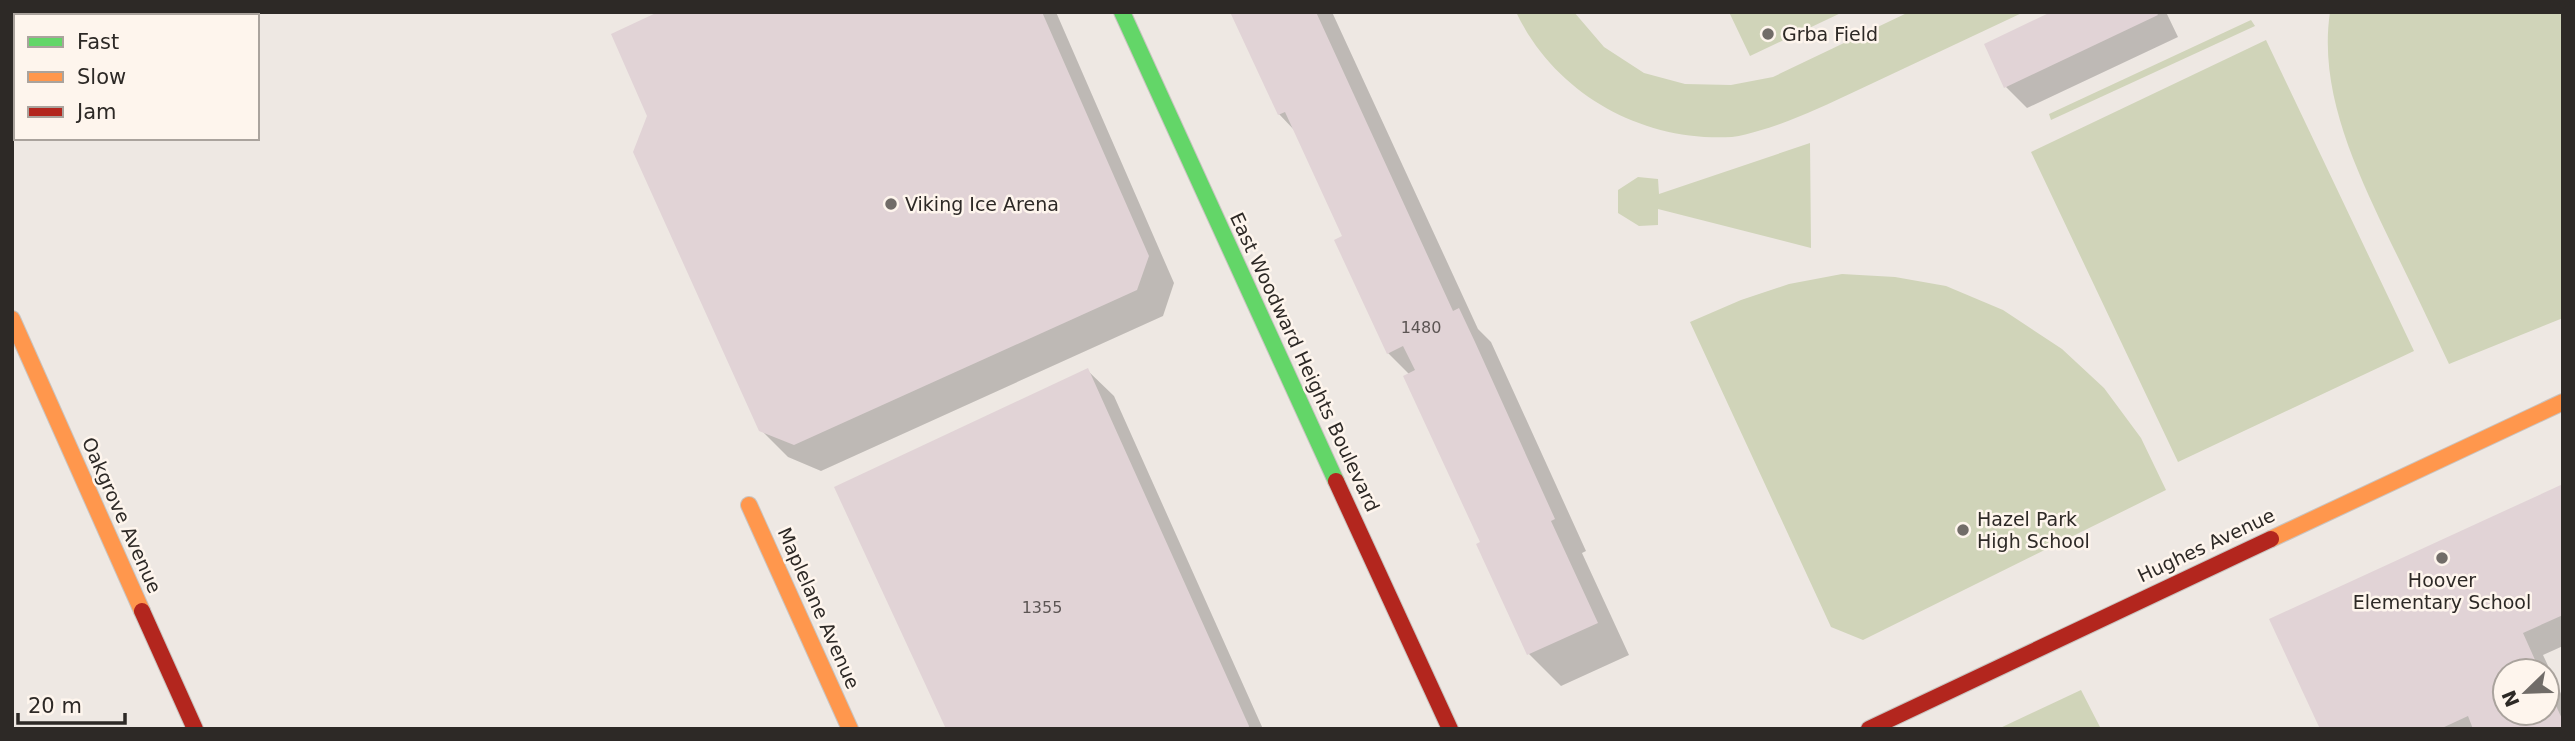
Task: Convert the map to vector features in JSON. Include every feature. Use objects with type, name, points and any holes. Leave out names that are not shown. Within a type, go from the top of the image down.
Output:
[{"type":"street","name":"East Woodward Heights Boulevard","points":[[1122,12],[1450,729]]},
{"type":"street","name":"Oakgrove Avenue","points":[[12,319],[195,729]]},
{"type":"street","name":"Hughes Avenue","points":[[1869,729],[2563,402]]},
{"type":"street","name":"Maplelane Avenue","points":[[749,505],[850,729]]},
{"type":"green space","points":[[1516,12],[1574,12],[1604,47],[1644,73],[1685,84],[1731,85],[1773,77],[1909,12],[2024,12],[1808,113],[1771,127],[1732,137],[1666,131],[1634,121],[1605,107],[1578,89],[1554,67],[1533,41]]},
{"type":"green space","name":"Grba Field","points":[[1729,12],[1843,12],[1750,56]]},
{"type":"green space","points":[[2330,12],[2563,12],[2563,318],[2449,364],[2365,188],[2343,131],[2330,72]]},
{"type":"green space","points":[[2251,20],[2255,26],[2051,120],[2049,114]]},
{"type":"green space","points":[[2266,40],[2414,351],[2178,462],[2031,152]]},
{"type":"green space","points":[[1810,143],[1811,248],[1658,209],[1658,225],[1639,226],[1618,213],[1618,190],[1638,177],[1658,179],[1659,194]]},
{"type":"green space","points":[[1842,274],[1895,277],[1946,286],[2003,310],[2062,349],[2104,388],[2141,438],[2166,490],[1863,640],[1831,627],[1690,322],[1741,300],[1789,284]]},
{"type":"green space","points":[[2081,690],[2101,729],[1998,729]]},
{"type":"building","name":"Viking Ice Arena","points":[[658,12],[1042,12],[1149,256],[1137,290],[794,445],[759,431],[633,152],[647,116],[611,34]]},
{"type":"building","points":[[1230,12],[1316,12],[1453,311],[1459,308],[1475,342],[1555,519],[1551,521],[1598,623],[1527,655],[1476,544],[1480,542],[1403,376],[1415,370],[1403,346],[1387,354],[1334,240],[1342,236],[1285,112],[1278,115]]},
{"type":"building","points":[[2051,12],[2156,12],[2158,15],[2004,88],[1984,44]]},
{"type":"building","points":[[1088,368],[1249,726],[1248,729],[946,729],[834,487]]},
{"type":"building","points":[[2563,484],[2563,615],[2523,633],[2534,657],[2491,657],[2491,727],[2561,727],[2561,717],[2563,729],[2473,729],[2468,716],[2440,729],[2320,729],[2269,619]]},
{"type":"traffic: fast","points":[[1122,12],[1336,481]]},
{"type":"traffic: slow","points":[[12,319],[142,611]]},
{"type":"traffic: slow","points":[[2271,539],[2563,402]]},
{"type":"traffic: slow","points":[[749,505],[850,729]]},
{"type":"traffic: jam","points":[[1336,481],[1450,729]]},
{"type":"traffic: jam","points":[[1869,729],[2271,539]]},
{"type":"traffic: jam","points":[[142,611],[195,729]]},
{"type":"place","name":"Grba Field","points":[[1768,34]]},
{"type":"place","name":"Viking Ice Arena","points":[[891,204]]},
{"type":"place","name":"Hazel Park High School","points":[[1963,530]]},
{"type":"place","name":"Hoover Elementary School","points":[[2442,558]]}]
